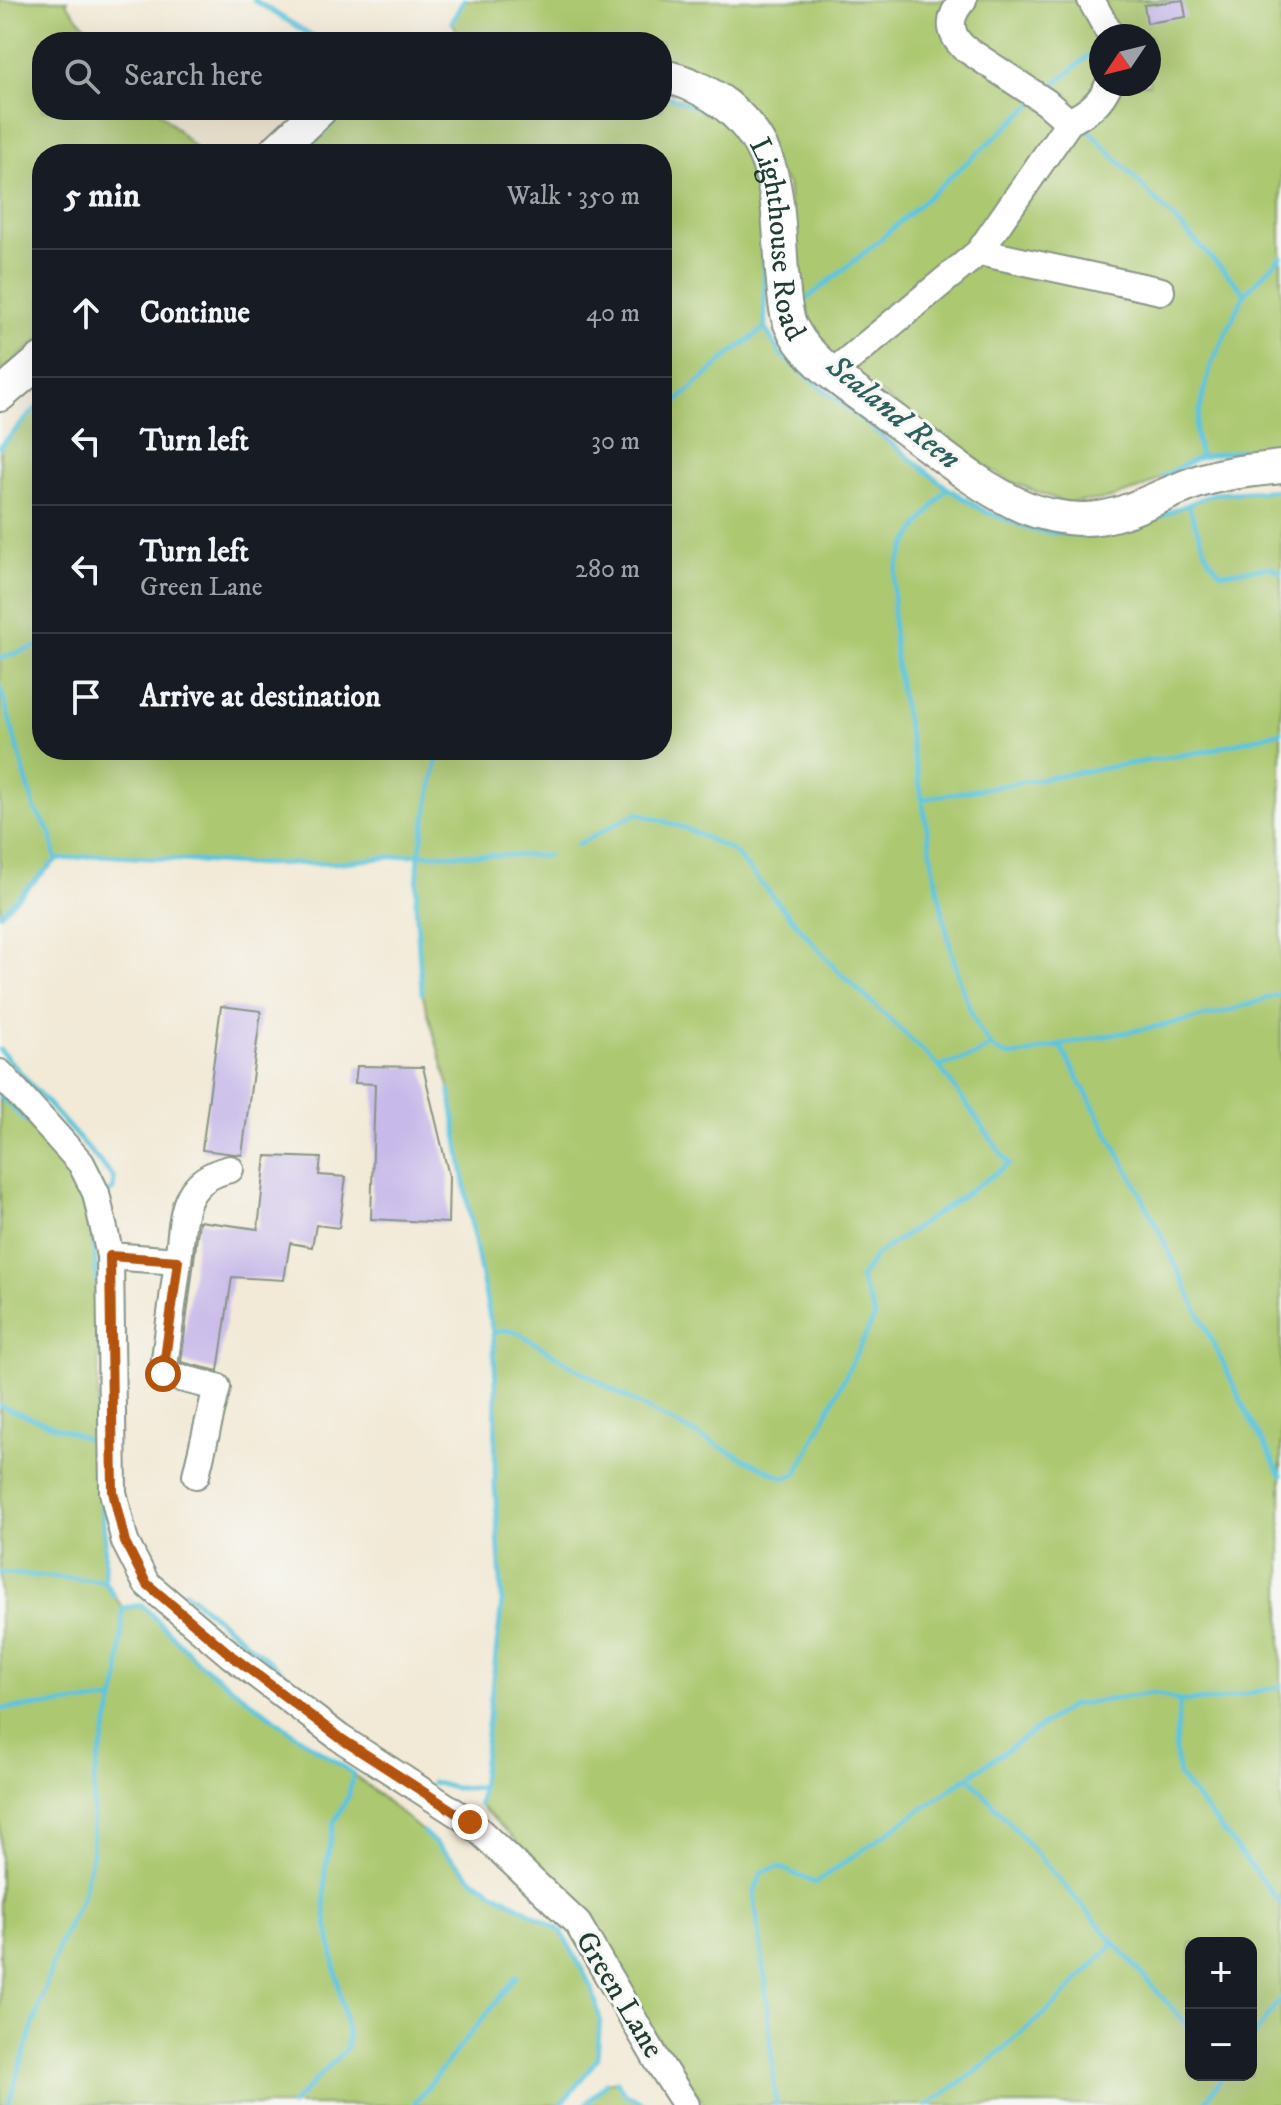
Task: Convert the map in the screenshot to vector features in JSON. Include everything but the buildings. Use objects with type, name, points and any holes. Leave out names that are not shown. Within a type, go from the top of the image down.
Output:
[{"type":"main road","name":"Lighthouse Road","points":[[672,78],[717,98],[744,120],[759,139],[775,188],[783,287],[790,325],[806,349],[832,373],[983,484],[1024,507],[1053,515],[1104,518],[1204,479],[1281,467]]},
{"type":"main road","points":[[284,144],[309,120]]},
{"type":"main road","points":[[0,395],[32,368]]},
{"type":"street","points":[[963,0],[953,13],[951,24],[954,38],[1069,122]]},
{"type":"street","points":[[1091,0],[1106,24]]},
{"type":"street","points":[[832,373],[979,252],[1069,122],[1090,111],[1103,96]]},
{"type":"street","points":[[979,252],[1161,291]]},
{"type":"street","name":"Green Lane","points":[[0,1073],[81,1163],[96,1193],[110,1256],[113,1492],[125,1542],[146,1583],[232,1656],[340,1738],[470,1822],[578,1924],[686,2105]]},
{"type":"street","points":[[196,1475],[217,1387],[163,1374],[188,1197],[209,1177],[230,1169]]},
{"type":"street","points":[[110,1256],[178,1261]]},
{"type":"green space","points":[[0,0],[68,0],[66,3],[91,32],[32,32],[32,120],[168,120],[191,144],[32,144],[32,346],[0,373]]},
{"type":"green space","points":[[464,0],[1281,0],[1281,449],[1244,450],[1200,457],[1140,489],[1107,499],[1066,503],[1009,481],[939,436],[858,377],[853,366],[831,358],[796,307],[788,184],[672,72],[672,32],[459,32],[452,22]]},
{"type":"green space","points":[[672,97],[677,98],[717,115],[747,144],[758,181],[764,233],[765,328],[781,355],[947,488],[986,512],[1035,531],[1085,536],[1123,532],[1213,494],[1281,490],[1281,2105],[705,2105],[648,2024],[576,1898],[479,1805],[502,1601],[495,1485],[493,1333],[450,1090],[422,993],[416,904],[419,855],[334,863],[244,864],[100,855],[56,860],[0,914],[0,447],[32,413],[32,760],[672,760],[672,144],[312,144],[335,120],[672,120]]},
{"type":"green space","points":[[0,1096],[61,1156],[91,1200],[88,1207],[99,1317],[97,1466],[105,1540],[104,1581],[123,1608],[142,1605],[198,1662],[354,1774],[474,1880],[561,1931],[592,1988],[600,2019],[597,2059],[561,2105],[0,2105]]},
{"type":"green space","points":[[617,2081],[626,2094],[646,2105],[585,2105],[606,2083]]},
{"type":"waterway","points":[[254,0],[306,32]]},
{"type":"waterway","points":[[452,22],[464,0]]},
{"type":"waterway","points":[[1047,91],[1089,55]]},
{"type":"waterway","name":"Sealand Reen","points":[[672,98],[709,112]]},
{"type":"waterway","points":[[799,305],[868,250],[1034,103]]},
{"type":"waterway","name":"Sealand Reen","points":[[312,144],[335,120]]},
{"type":"waterway","points":[[1085,126],[1245,293]]},
{"type":"waterway","name":"Sealand Reen","points":[[758,187],[764,233],[765,328],[781,355],[947,488],[986,512],[1036,531],[1085,536],[1123,532],[1213,494],[1281,490]]},
{"type":"waterway","points":[[1200,457],[1195,430],[1211,365],[1245,293],[1281,257]]},
{"type":"waterway","points":[[672,406],[729,355],[765,328]]},
{"type":"waterway","name":"Sealand Reen","points":[[0,447],[32,413]]},
{"type":"waterway","points":[[1163,476],[1200,457],[1244,450],[1281,449]]},
{"type":"waterway","points":[[947,488],[916,530],[898,564],[894,584],[893,631],[903,703],[948,938],[972,1014],[987,1040],[1003,1054],[1018,1055],[1229,1011],[1281,994]]},
{"type":"waterway","points":[[1188,505],[1209,559],[1221,573],[1271,567],[1281,573]]},
{"type":"waterway","points":[[0,658],[32,648]]},
{"type":"waterway","points":[[0,686],[35,810],[51,833],[56,860]]},
{"type":"waterway","points":[[922,799],[1206,751],[1281,732]]},
{"type":"waterway","points":[[422,993],[416,904],[419,854],[437,760]]},
{"type":"waterway","points":[[493,1333],[506,1330],[519,1333],[649,1410],[784,1478],[797,1473],[875,1316],[860,1279],[876,1255],[1009,1164],[939,1066],[834,967],[733,851],[685,828],[637,813],[577,845]]},
{"type":"waterway","points":[[0,914],[56,860],[100,855],[244,864],[334,863],[419,854],[548,856]]},
{"type":"waterway","points":[[1060,1045],[1140,1192],[1248,1415],[1281,1475]]},
{"type":"waterway","points":[[939,1066],[974,1056],[991,1046]]},
{"type":"waterway","points":[[0,1050],[114,1178],[113,1189],[105,1194]]},
{"type":"waterway","points":[[450,1090],[493,1333],[496,1383],[495,1485],[502,1601],[479,1805]]},
{"type":"waterway","points":[[0,1096],[26,1121]]},
{"type":"waterway","points":[[93,1237],[98,1290]]},
{"type":"waterway","points":[[0,1406],[98,1443]]},
{"type":"waterway","points":[[99,1408],[97,1466],[105,1540],[104,1581],[114,1596]]},
{"type":"waterway","points":[[0,1573],[104,1581]]},
{"type":"waterway","points":[[185,1592],[359,1735]]},
{"type":"waterway","points":[[8,2105],[58,1947],[82,1897],[92,1855],[94,1779],[119,1681],[123,1608],[142,1605],[198,1662],[354,1774],[348,1797],[334,1822],[325,1871],[325,1911],[348,2038],[346,2049],[291,2105]]},
{"type":"waterway","points":[[776,2105],[754,1894],[762,1872],[779,1867],[815,1883],[1072,1705],[1154,1693],[1180,1701],[1218,1700],[1281,1686]]},
{"type":"waterway","points":[[0,1709],[113,1700]]},
{"type":"waterway","points":[[1180,1701],[1175,1750],[1179,1776],[1281,1904]]},
{"type":"waterway","points":[[970,1778],[1185,2023]]},
{"type":"waterway","points":[[432,1782],[454,1788],[481,1788]]},
{"type":"waterway","points":[[423,1832],[474,1880],[561,1931],[592,1988],[600,2019],[597,2059],[561,2105]]},
{"type":"waterway","points":[[927,2105],[976,2072],[1057,2003],[1113,1944]]},
{"type":"waterway","points":[[413,2105],[516,1977]]},
{"type":"waterway","points":[[1257,2031],[1281,1998]]},
{"type":"waterway","points":[[617,2081],[626,2094],[646,2105]]},
{"type":"waterway","points":[[1203,2105],[1220,2081]]},
{"type":"waterway","points":[[585,2105],[606,2083]]},
{"type":"route","points":[[163,1374],[178,1261],[110,1256],[113,1492],[125,1542],[146,1583],[232,1656],[340,1738],[470,1822]]}]
